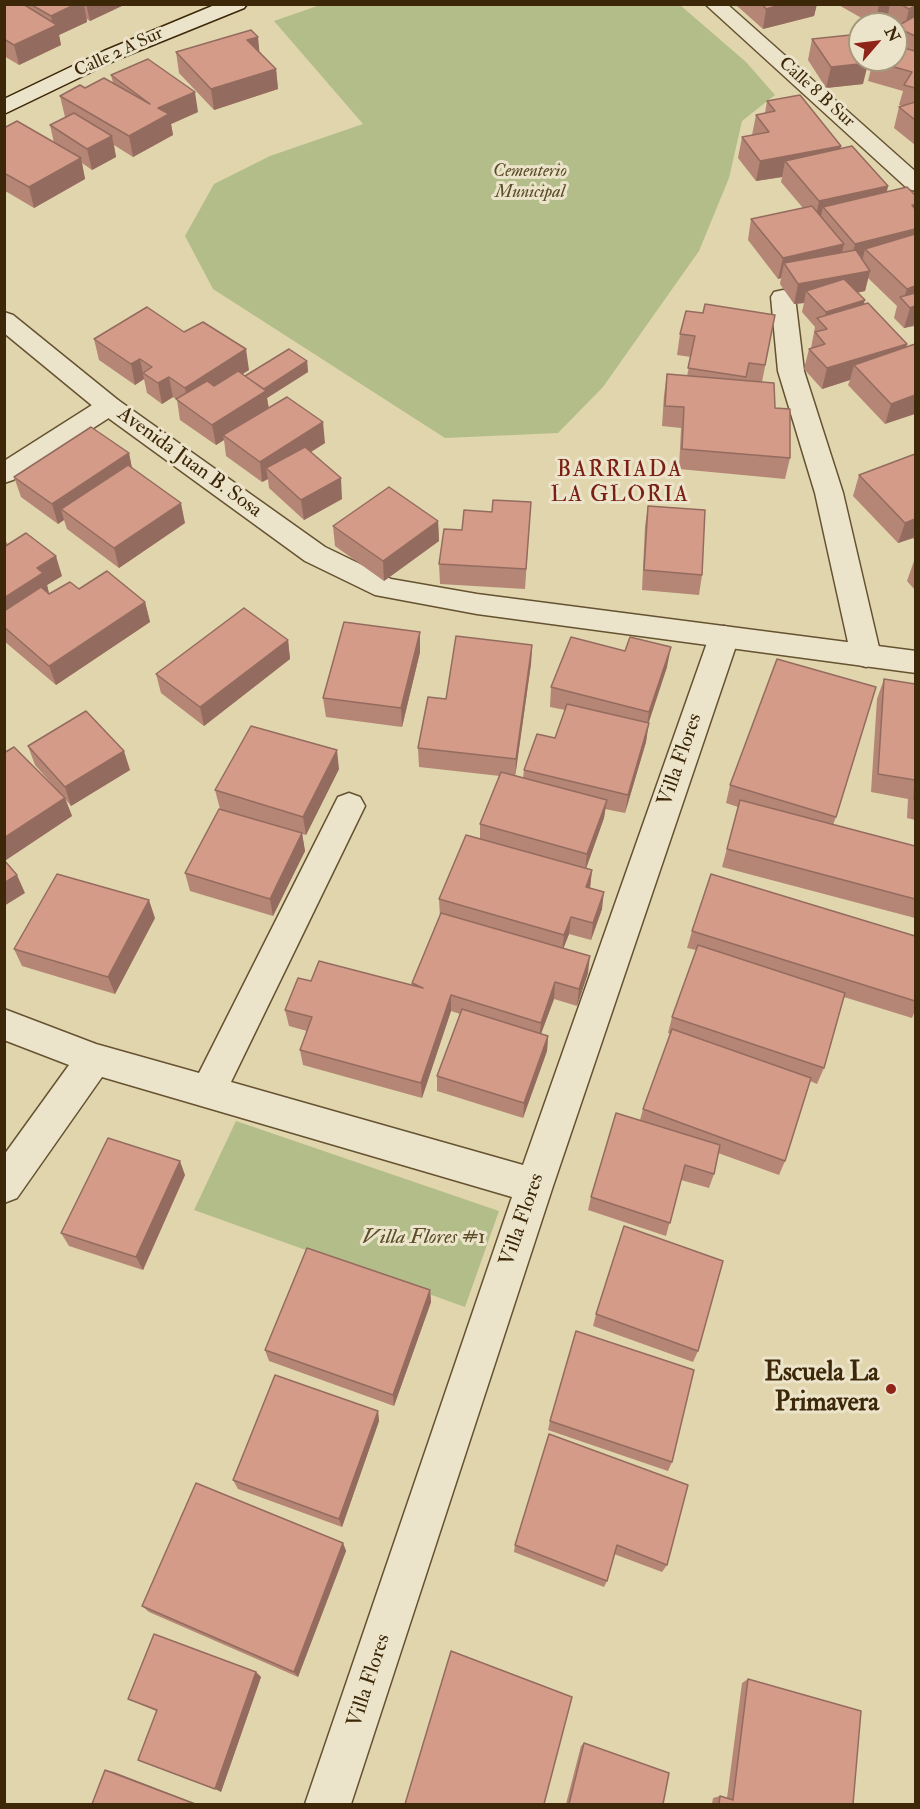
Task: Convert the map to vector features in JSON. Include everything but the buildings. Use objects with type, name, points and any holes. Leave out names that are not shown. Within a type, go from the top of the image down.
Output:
[{"type":"street","name":"Calle 2 A Sur","points":[[4,108],[111,55],[237,4]]},
{"type":"street","name":"Calle 8 B Sur","points":[[715,4],[915,184]]},
{"type":"street","points":[[783,297],[791,371],[829,493],[866,656]]},
{"type":"street","name":"Avenida Juan B. Sosa","points":[[4,320],[109,406],[315,554],[385,588],[477,604],[915,662]]},
{"type":"street","points":[[4,474],[109,406]]},
{"type":"street","name":"Villa Flores","points":[[328,1804],[534,1186],[724,637]]},
{"type":"street","points":[[208,1092],[349,806]]},
{"type":"street","points":[[4,1024],[94,1059],[534,1186]]},
{"type":"street","points":[[4,1186],[94,1059]]},
{"type":"green space","name":"Cementerio Municipal","points":[[320,5],[680,5],[746,62],[775,95],[742,121],[729,178],[699,251],[603,387],[558,433],[445,438],[213,289],[185,236],[214,184],[270,156],[363,124],[274,21]]},
{"type":"green space","name":"Villa Flores #1","points":[[236,1121],[499,1211],[465,1307],[194,1210]]},
{"type":"place","name":"Escuela La Primavera","points":[[891,1389]]},
{"type":"district","name":"BARRIADA LA GLORIA","points":[[620,484]]}]
